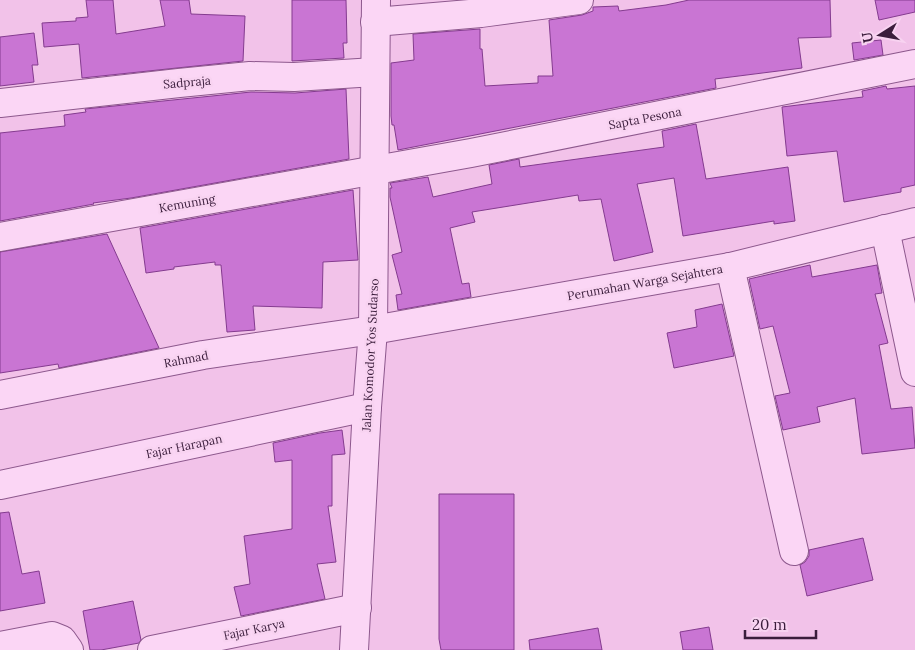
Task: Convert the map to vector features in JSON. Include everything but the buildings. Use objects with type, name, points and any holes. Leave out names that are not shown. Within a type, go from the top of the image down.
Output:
[{"type":"street","points":[[376,11],[482,13],[579,0]]},
{"type":"street","name":"Jalan Komodor Yos Sudarso","points":[[354,650],[373,330],[376,11]]},
{"type":"street","name":"Sapta Pesona","points":[[374,169],[471,153],[915,64]]},
{"type":"street","name":"Sadpraja","points":[[0,103],[179,82],[250,76],[294,77],[375,72]]},
{"type":"street","name":"Kemuning","points":[[0,237],[374,169]]},
{"type":"street","name":"Perumahan Warga Sejahtera","points":[[373,330],[730,267],[915,222]]},
{"type":"street","points":[[885,229],[915,372]]},
{"type":"street","points":[[730,267],[794,551]]},
{"type":"street","name":"Rahmad","points":[[0,395],[203,355],[373,330]]},
{"type":"street","name":"Fajar Harapan","points":[[0,485],[367,407]]},
{"type":"street","name":"Fajar Karya","points":[[152,650],[357,608]]},
{"type":"street","points":[[0,646],[52,636],[62,640],[70,650]]}]
